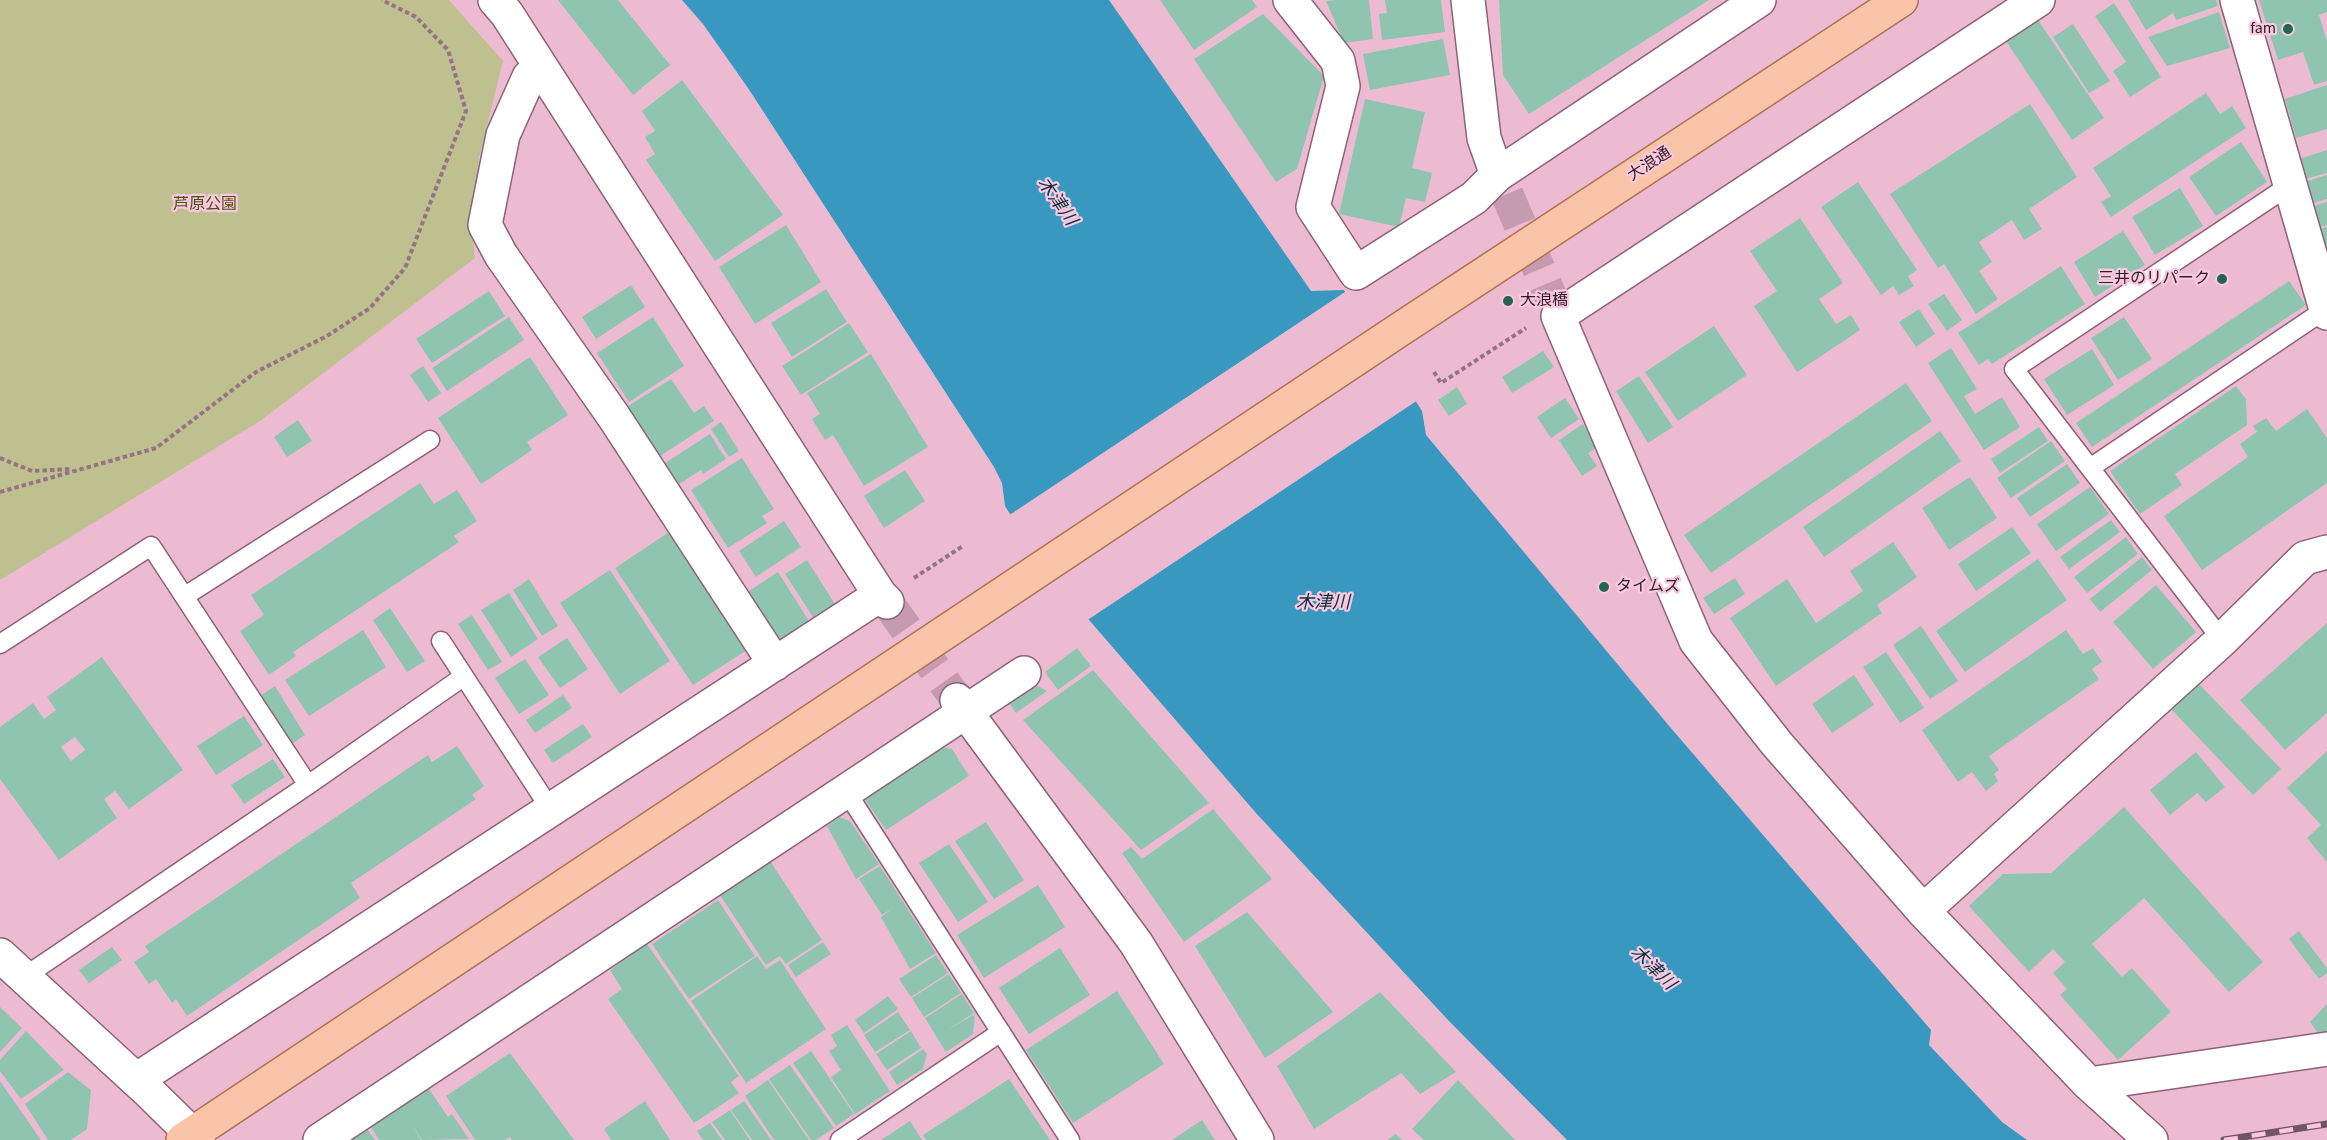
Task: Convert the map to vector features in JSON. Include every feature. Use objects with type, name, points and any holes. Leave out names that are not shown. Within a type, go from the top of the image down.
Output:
[{"type":"main road","name":"大浪通","points":[[191,1138],[1399,330],[1901,0]]},
{"type":"street","points":[[136,1080],[775,663],[883,599],[495,0]]},
{"type":"street","points":[[1290,0],[1338,62],[1343,86],[1313,207],[1356,273],[1474,198],[1502,185],[1759,0]]},
{"type":"street","points":[[1468,0],[1484,138],[1502,185]]},
{"type":"street","points":[[2038,0],[1555,309],[1695,641],[1777,744],[1923,911],[2089,1084],[2151,1140]]},
{"type":"street","points":[[2237,0],[2325,300]]},
{"type":"street","points":[[540,67],[529,77],[503,135],[485,225],[501,255],[614,417],[775,663]]},
{"type":"street","points":[[1923,911],[2222,640],[2305,558],[2327,552]]},
{"type":"street","points":[[320,1140],[846,791],[962,705],[1024,673]]},
{"type":"street","points":[[962,705],[1136,944],[1257,1140]]},
{"type":"street","points":[[0,955],[136,1080],[191,1138]]},
{"type":"street","points":[[2089,1084],[2327,1049]]},
{"type":"lane","points":[[2222,640],[2014,369],[2290,185]]},
{"type":"lane","points":[[2090,468],[2325,300]]},
{"type":"lane","points":[[185,596],[430,440]]},
{"type":"lane","points":[[0,644],[151,546],[308,785]]},
{"type":"lane","points":[[441,641],[551,810]]},
{"type":"lane","points":[[24,977],[464,677]]},
{"type":"lane","points":[[846,791],[1070,1140]]},
{"type":"lane","points":[[840,1140],[1001,1032]]},
{"type":"path","points":[[0,492],[156,448],[256,372],[327,336],[370,308],[405,268],[466,111],[448,50],[416,17],[382,0]]},
{"type":"path","points":[[1434,372],[1441,383],[1506,341]]},
{"type":"path","points":[[0,458],[32,471],[79,469]]},
{"type":"path","points":[[911,580],[963,546]]},
{"type":"green space","name":"芦原公園","points":[[0,0],[449,0],[503,61],[479,158],[471,224],[475,258],[260,421],[0,580]]},
{"type":"water","name":"木津川","points":[[682,0],[1109,0],[1311,291],[1344,290],[1422,411],[1426,435],[1670,727],[1931,1030],[1929,1045],[2002,1122],[2027,1140],[1567,1140],[1448,1020],[1256,813],[1045,569],[1005,506],[1002,483],[994,467],[748,88],[703,24]]},
{"type":"pier","points":[[1348,290],[1418,400],[1086,621],[1042,570],[1008,516]]},
{"type":"building","points":[[558,0],[618,0],[670,65],[633,95]]},
{"type":"building","points":[[1160,0],[1252,0],[1257,7],[1194,50]]},
{"type":"building","points":[[1369,0],[1373,39],[1344,43],[1326,1]]},
{"type":"building","points":[[1385,0],[1441,0],[1445,32],[1382,40],[1379,14],[1387,13]]},
{"type":"building","points":[[1499,0],[1709,0],[1529,114],[1503,75]]},
{"type":"building","points":[[2128,0],[2216,0],[2218,6],[2176,20],[2173,13],[2146,30]]},
{"type":"building","points":[[2259,0],[2327,0],[2327,12],[2319,15],[2327,41],[2327,81],[2314,85],[2303,52],[2278,60]]},
{"type":"building","points":[[2114,3],[2161,77],[2130,97],[2113,71],[2126,62],[2095,16]]},
{"type":"building","points":[[2219,12],[2230,48],[2167,66],[2148,37]]},
{"type":"building","points":[[1263,14],[1324,76],[1297,169],[1276,182],[1194,59]]},
{"type":"building","points":[[2038,20],[2104,118],[2072,140],[2006,41]]},
{"type":"building","points":[[2073,24],[2110,81],[2089,93],[2053,37]]},
{"type":"building","points":[[1443,39],[1450,75],[1370,90],[1363,54]]},
{"type":"building","points":[[682,80],[783,215],[715,261],[646,160],[655,154],[645,137],[655,131],[642,111]]},
{"type":"building","points":[[2327,85],[2327,129],[2296,138],[2285,99]]},
{"type":"building","points":[[2206,93],[2220,114],[2232,106],[2246,128],[2111,217],[2101,202],[2111,196],[2093,168]]},
{"type":"building","points":[[1365,99],[1425,112],[1412,168],[1432,173],[1425,202],[1406,198],[1399,227],[1339,214]]},
{"type":"building","points":[[2030,104],[2077,177],[2029,209],[2042,229],[2024,240],[2012,220],[1979,242],[1992,262],[1979,271],[1998,299],[1976,314],[1944,264],[1938,268],[1890,194]]},
{"type":"building","points":[[2241,142],[2267,182],[2216,216],[2189,177]]},
{"type":"building","points":[[2327,150],[2327,173],[2305,179],[2299,159]]},
{"type":"building","points":[[2327,175],[2327,199],[2310,204],[2304,182]]},
{"type":"building","points":[[1858,182],[1917,270],[1908,276],[1914,286],[1899,295],[1893,286],[1881,295],[1821,207]]},
{"type":"building","points":[[2180,188],[2203,226],[2155,255],[2132,217]]},
{"type":"building","points":[[2327,202],[2327,225],[2317,228],[2311,207]]},
{"type":"building","points":[[1800,218],[1843,283],[1819,299],[1836,324],[1851,315],[1860,330],[1797,372],[1754,306],[1777,291],[1750,251]]},
{"type":"building","points":[[786,225],[821,282],[755,324],[719,267]]},
{"type":"building","points":[[2327,227],[2327,256],[2318,229]]},
{"type":"building","points":[[2123,231],[2145,265],[2095,297],[2074,262]]},
{"type":"building","points":[[2061,266],[2085,304],[1992,364],[1988,359],[1979,365],[1958,333]]},
{"type":"building","points":[[2289,281],[2306,305],[2092,447],[2076,423]]},
{"type":"building","points":[[631,285],[645,307],[596,339],[582,317]]},
{"type":"building","points":[[826,289],[847,322],[792,357],[771,323]]},
{"type":"building","points":[[489,291],[505,316],[432,363],[416,339]]},
{"type":"building","points":[[1944,294],[1962,320],[1947,331],[1928,304]]},
{"type":"building","points":[[1919,309],[1935,334],[1916,347],[1899,322]]},
{"type":"building","points":[[509,317],[524,340],[447,391],[432,368]]},
{"type":"building","points":[[653,317],[684,366],[629,402],[597,353]]},
{"type":"building","points":[[2124,317],[2152,359],[2118,380],[2091,338]]},
{"type":"building","points":[[849,323],[868,352],[801,395],[782,366]]},
{"type":"building","points":[[1714,326],[1747,375],[1678,421],[1645,372]]},
{"type":"building","points":[[1951,348],[1977,389],[1964,396],[1975,414],[2002,397],[2020,427],[1984,450],[1928,363]]},
{"type":"building","points":[[2092,349],[2114,385],[2067,415],[2044,379]]},
{"type":"building","points":[[1543,351],[1554,367],[1512,393],[1502,377]]},
{"type":"building","points":[[871,354],[928,447],[864,486],[833,435],[825,440],[812,419],[820,414],[807,393]]},
{"type":"building","points":[[530,357],[568,415],[527,442],[532,450],[481,484],[438,418]]},
{"type":"building","points":[[423,366],[441,393],[428,402],[410,375]]},
{"type":"building","points":[[1639,376],[1673,427],[1648,443],[1616,391]]},
{"type":"building","points":[[671,379],[694,413],[704,406],[714,421],[657,458],[625,408]]},
{"type":"building","points":[[1906,383],[1932,421],[1711,573],[1684,535]]},
{"type":"building","points":[[2236,386],[2246,399],[2247,425],[2175,474],[2182,485],[2140,514],[2110,471]]},
{"type":"building","points":[[1457,387],[1467,404],[1449,416],[1438,400]]},
{"type":"building","points":[[1565,398],[1579,419],[1551,438],[1537,417]]},
{"type":"building","points":[[2307,409],[2327,438],[2327,483],[2202,570],[2164,516],[2248,457],[2240,444],[2257,432],[2253,426],[2266,418],[2276,431]]},
{"type":"building","points":[[298,420],[312,441],[287,457],[274,437]]},
{"type":"building","points":[[721,422],[739,451],[729,457],[711,429]]},
{"type":"building","points":[[1583,424],[1598,447],[1588,453],[1597,466],[1582,476],[1559,440]]},
{"type":"building","points":[[2039,427],[2048,441],[2000,473],[1991,459]]},
{"type":"building","points":[[1940,431],[1961,461],[1824,557],[1803,527]]},
{"type":"building","points":[[710,434],[726,459],[703,474],[701,470],[676,486],[662,465]]},
{"type":"building","points":[[2051,441],[2065,461],[2011,498],[1997,478]]},
{"type":"building","points":[[742,458],[774,509],[762,516],[767,523],[728,548],[691,490]]},
{"type":"building","points":[[2067,464],[2080,483],[2030,517],[2017,498]]},
{"type":"building","points":[[905,470],[925,501],[884,528],[864,496]]},
{"type":"building","points":[[1970,477],[1997,518],[1949,550],[1922,508]]},
{"type":"building","points":[[420,483],[434,504],[457,490],[477,521],[454,536],[459,542],[293,652],[296,656],[269,675],[240,631],[264,615],[251,595]]},
{"type":"building","points":[[2090,487],[2109,514],[2056,551],[2037,524]]},
{"type":"building","points":[[2111,520],[2120,532],[2069,569],[2060,557]]},
{"type":"building","points":[[784,521],[801,547],[756,577],[739,551]]},
{"type":"building","points":[[2012,527],[2031,553],[1976,591],[1958,564]]},
{"type":"building","points":[[669,532],[747,650],[693,685],[615,568]]},
{"type":"building","points":[[2126,537],[2138,554],[2087,593],[2074,577]]},
{"type":"building","points":[[1893,542],[1917,577],[1877,605],[1882,613],[1776,686],[1730,618],[1787,579],[1816,623],[1863,591],[1850,571]]},
{"type":"building","points":[[2142,557],[2152,570],[2100,612],[2090,599]]},
{"type":"building","points":[[2038,559],[2067,600],[1965,672],[1936,631]]},
{"type":"building","points":[[807,560],[835,604],[813,617],[785,574]]},
{"type":"building","points":[[610,570],[670,661],[620,694],[560,603]]},
{"type":"building","points":[[778,572],[809,621],[777,642],[746,593]]},
{"type":"building","points":[[1735,578],[1745,594],[1714,614],[1703,598]]},
{"type":"building","points":[[529,579],[558,626],[542,636],[513,590]]},
{"type":"building","points":[[2156,585],[2196,632],[2153,669],[2113,622]]},
{"type":"building","points":[[509,593],[538,639],[511,657],[481,610]]},
{"type":"building","points":[[390,608],[425,661],[407,672],[373,620]]},
{"type":"building","points":[[472,615],[502,662],[488,670],[458,624]]},
{"type":"building","points":[[2327,623],[2327,713],[2285,750],[2240,700]]},
{"type":"building","points":[[1921,626],[1958,681],[1930,699],[1893,645]]},
{"type":"building","points":[[363,630],[386,667],[309,716],[285,680]]},
{"type":"building","points":[[2066,630],[2083,654],[2093,648],[2102,662],[2092,669],[2099,679],[1989,756],[1999,770],[1994,774],[1998,781],[1986,791],[1972,772],[1958,782],[1922,730]]},
{"type":"building","points":[[567,638],[588,669],[560,688],[538,657]]},
{"type":"building","points":[[1077,648],[1091,666],[1058,690],[1045,672]]},
{"type":"building","points":[[1886,652],[1924,708],[1900,723],[1863,667]]},
{"type":"building","points":[[102,657],[183,770],[129,809],[115,791],[104,799],[117,818],[59,860],[0,779],[0,727],[33,703],[44,719],[56,710],[47,697]],"holes":[[[75,737],[85,750],[71,761],[61,747]]]},
{"type":"building","points":[[525,659],[549,695],[519,714],[495,678]]},
{"type":"building","points":[[1093,670],[1209,803],[1141,850],[1023,720]]},
{"type":"building","points":[[1854,675],[1874,705],[1832,733],[1812,704]]},
{"type":"building","points":[[1031,682],[1047,691],[1016,713],[1007,700]]},
{"type":"building","points":[[2198,683],[2281,769],[2253,795],[2171,709]]},
{"type":"building","points":[[275,686],[305,735],[290,745],[260,696]]},
{"type":"building","points":[[563,695],[572,708],[535,733],[526,720]]},
{"type":"building","points":[[244,716],[263,745],[216,775],[197,746]]},
{"type":"building","points":[[583,724],[592,737],[553,763],[544,750]]},
{"type":"building","points":[[457,746],[484,786],[472,795],[476,799],[351,883],[360,898],[187,1016],[176,999],[172,1003],[156,979],[149,984],[134,962],[149,952],[145,946],[428,755],[432,762]]},
{"type":"building","points":[[942,747],[952,749],[969,776],[886,830],[864,798]]},
{"type":"building","points":[[2327,751],[2327,862],[2307,838],[2321,825],[2287,788]]},
{"type":"building","points":[[2196,752],[2225,787],[2206,802],[2197,793],[2170,815],[2150,790]]},
{"type":"building","points":[[273,759],[285,777],[244,804],[231,785]]},
{"type":"building","points":[[2124,807],[2263,962],[2229,992],[2144,898],[2092,944],[2122,977],[2132,968],[2171,1012],[2118,1060],[2060,995],[2067,989],[2053,973],[2065,962],[2053,949],[2029,972],[1969,906],[2003,874],[2051,873]]},
{"type":"building","points":[[1213,809],[1272,879],[1184,942],[1122,853],[1131,847],[1142,859]]},
{"type":"building","points":[[840,817],[850,821],[879,864],[856,879],[827,826]]},
{"type":"building","points":[[986,822],[1024,880],[994,899],[955,841]]},
{"type":"building","points":[[949,844],[988,902],[958,922],[919,863]]},
{"type":"building","points":[[770,861],[822,940],[786,964],[780,956],[766,965],[720,895]]},
{"type":"building","points":[[880,866],[936,953],[910,969],[881,917],[893,908],[882,915],[859,879]]},
{"type":"building","points":[[1038,885],[1065,927],[984,978],[957,935]]},
{"type":"building","points":[[718,900],[755,956],[689,999],[652,944]]},
{"type":"building","points":[[1247,912],[1333,1012],[1265,1058],[1195,946]]},
{"type":"building","points":[[2299,931],[2327,968],[2327,973],[2319,979],[2289,939]]},
{"type":"building","points":[[823,942],[831,954],[796,977],[788,965]]},
{"type":"building","points":[[647,944],[739,1076],[731,1082],[739,1093],[694,1123],[608,999],[622,989],[610,970]]},
{"type":"building","points":[[112,947],[122,960],[89,983],[79,970]]},
{"type":"building","points":[[1060,948],[1090,995],[1029,1034],[999,988]]},
{"type":"building","points":[[936,955],[948,973],[911,997],[899,979]]},
{"type":"building","points":[[757,956],[766,969],[780,960],[826,1029],[746,1083],[691,1001]]},
{"type":"building","points":[[949,974],[961,993],[924,1017],[912,998]]},
{"type":"building","points":[[1117,991],[1164,1064],[1073,1123],[1026,1050]]},
{"type":"building","points":[[1380,992],[1456,1072],[1420,1094],[1401,1073],[1314,1129],[1277,1066]]},
{"type":"building","points":[[962,994],[974,1013],[947,1030],[975,1014],[973,1034],[946,1052],[925,1018]]},
{"type":"building","points":[[888,996],[898,1009],[864,1033],[855,1020]]},
{"type":"building","points":[[2327,1004],[2327,1032],[2318,1033],[2310,1022]]},
{"type":"building","points":[[0,1007],[22,1028],[0,1052]]},
{"type":"building","points":[[898,1012],[910,1030],[875,1052],[864,1035]]},
{"type":"building","points":[[847,1025],[890,1091],[855,1114],[831,1077],[841,1070],[829,1051],[837,1046],[831,1035]]},
{"type":"building","points":[[26,1031],[64,1070],[21,1099],[0,1071],[0,1060]]},
{"type":"building","points":[[911,1031],[921,1048],[887,1070],[876,1054]]},
{"type":"building","points":[[923,1049],[927,1054],[923,1069],[897,1085],[889,1072]]},
{"type":"building","points":[[811,1051],[854,1114],[836,1126],[793,1063]]},
{"type":"building","points":[[510,1053],[574,1140],[512,1140],[510,1137],[505,1140],[475,1140],[446,1096]]},
{"type":"building","points":[[790,1065],[834,1128],[816,1140],[811,1140],[769,1079]]},
{"type":"building","points":[[68,1072],[91,1090],[87,1129],[71,1140],[48,1140],[25,1104]]},
{"type":"building","points":[[1009,1079],[1050,1140],[926,1140],[923,1135]]},
{"type":"building","points":[[768,1080],[809,1140],[774,1140],[745,1096]]},
{"type":"building","points":[[1458,1080],[1515,1140],[1424,1140],[1412,1129]]},
{"type":"building","points":[[0,1081],[41,1140],[0,1140]]},
{"type":"building","points":[[429,1089],[448,1117],[452,1114],[469,1139],[422,1140],[413,1126],[421,1140],[379,1140],[371,1127]]},
{"type":"building","points":[[645,1101],[670,1140],[611,1140],[604,1129]]},
{"type":"building","points":[[744,1101],[771,1140],[752,1140],[731,1110]]},
{"type":"building","points":[[730,1110],[750,1140],[725,1140],[712,1122]]},
{"type":"building","points":[[1202,1120],[1215,1140],[1172,1140]]},
{"type":"building","points":[[910,1121],[922,1140],[881,1140]]},
{"type":"building","points":[[710,1123],[722,1140],[703,1140],[697,1131]]},
{"type":"building","points":[[368,1130],[375,1140],[352,1140]]},
{"type":"building","points":[[1396,1134],[1402,1140],[1387,1140]]},
{"type":"tunnel","points":[[1507,194],[1553,302]]},
{"type":"tunnel","points":[[887,602],[957,700]]},
{"type":"railway","points":[[2224,1140],[2327,1124]]},
{"type":"place","name":"fam","points":[[2288,29]]},
{"type":"place","name":"三井のリパーク","points":[[2222,279]]},
{"type":"place","name":"大浪橋","points":[[1508,301]]},
{"type":"place","name":"タイムズ","points":[[1604,587]]}]
